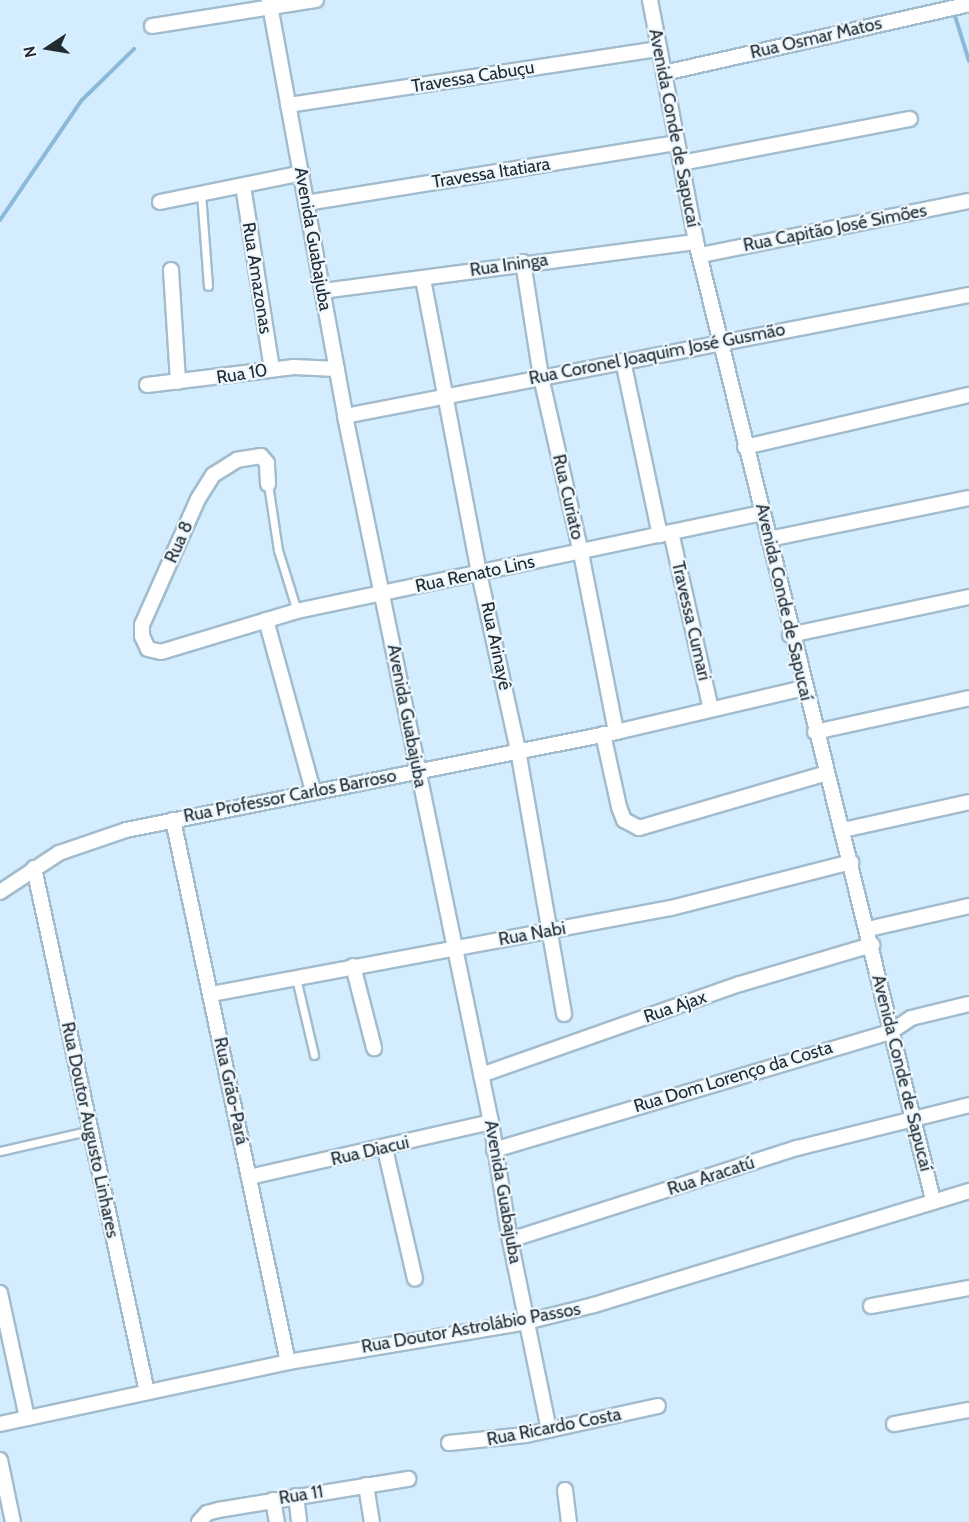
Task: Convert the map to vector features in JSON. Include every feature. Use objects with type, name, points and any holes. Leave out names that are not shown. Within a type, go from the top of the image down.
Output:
[{"type":"street","points":[[152,26],[270,3],[316,0]]},
{"type":"street","name":"Avenida Conde de Sapucaí","points":[[650,0],[657,49],[664,73],[698,248],[769,538],[790,635],[843,830],[933,1200]]},
{"type":"street","name":"Avenida Guabajuba","points":[[270,3],[345,416],[491,1122],[510,1240],[549,1430]]},
{"type":"street","name":"Rua Osmar Matos","points":[[664,73],[969,4]]},
{"type":"street","name":"Travessa Cabuçu","points":[[288,105],[657,49]]},
{"type":"street","points":[[681,163],[910,118]]},
{"type":"street","name":"Travessa Itatiara","points":[[306,202],[677,143]]},
{"type":"street","points":[[160,202],[302,173]]},
{"type":"street","name":"Rua Amazonas","points":[[243,186],[272,369]]},
{"type":"street","name":"Rua Capitão José Simões","points":[[698,248],[969,201]]},
{"type":"street","name":"Rua Ininga","points":[[323,291],[423,279],[523,262],[698,248]]},
{"type":"street","name":"Rua Curiato","points":[[523,262],[541,377],[581,553],[624,820],[639,828],[661,823],[827,772]]},
{"type":"street","points":[[171,270],[178,382]]},
{"type":"street","name":"Rua Arinayê","points":[[423,279],[479,573],[518,750],[552,930],[564,1014]]},
{"type":"street","name":"Rua Coronel Joaquim José Gusmão","points":[[345,416],[720,341],[969,295]]},
{"type":"street","name":"Travessa Cumari","points":[[623,360],[665,534],[711,709]]},
{"type":"street","name":"Rua 10","points":[[147,385],[272,369],[337,369]]},
{"type":"street","points":[[746,447],[969,395]]},
{"type":"street","name":"Rua 8","points":[[190,642],[155,652],[144,645],[142,625],[198,499],[223,466],[246,457],[265,458],[268,484]]},
{"type":"street","points":[[769,538],[969,498]]},
{"type":"street","name":"Rua Renato Lins","points":[[190,642],[297,611],[763,513]]},
{"type":"street","points":[[790,635],[969,597]]},
{"type":"street","points":[[266,620],[313,791]]},
{"type":"street","name":"Rua Professor Carlos Barroso","points":[[0,892],[34,868],[90,841],[173,820],[609,733],[804,688]]},
{"type":"street","points":[[816,732],[969,698]]},
{"type":"street","points":[[843,830],[969,802]]},
{"type":"street","name":"Rua Grão-Pará","points":[[173,820],[288,1362]]},
{"type":"street","name":"Rua Nabi","points":[[211,994],[671,908],[851,862]]},
{"type":"street","name":"Rua Doutor Augusto Linhares","points":[[34,868],[147,1392]]},
{"type":"street","points":[[868,929],[969,906]]},
{"type":"street","name":"Rua Ajax","points":[[481,1075],[740,984],[872,945]]},
{"type":"street","points":[[353,966],[374,1048]]},
{"type":"street","name":"Rua Dom Lorenço da Costa","points":[[494,1150],[892,1031],[911,1018],[969,1004]]},
{"type":"street","name":"Rua Aracatú","points":[[510,1240],[797,1148],[969,1105]]},
{"type":"street","name":"Rua Diacui","points":[[249,1177],[385,1149],[491,1122]]},
{"type":"street","points":[[385,1149],[415,1279]]},
{"type":"street","name":"Rua Doutor Astrolábio Passos","points":[[0,1424],[288,1362],[526,1322],[594,1305],[933,1200],[969,1191]]},
{"type":"street","points":[[871,1306],[969,1288]]},
{"type":"street","points":[[0,1293],[27,1418]]},
{"type":"street","name":"Rua Ricardo Costa","points":[[449,1443],[549,1430],[658,1406]]},
{"type":"street","points":[[894,1424],[969,1410]]},
{"type":"street","points":[[0,1460],[4,1498],[13,1522]]},
{"type":"street","name":"Rua 11","points":[[199,1522],[207,1513],[296,1496],[408,1479]]},
{"type":"street","points":[[366,1485],[372,1522]]},
{"type":"street","points":[[565,1490],[568,1522]]},
{"type":"street","points":[[296,1496],[299,1522]]},
{"type":"street","points":[[273,1500],[276,1522]]},
{"type":"lane","points":[[201,193],[208,286]]},
{"type":"lane","points":[[268,484],[278,550],[297,611]]},
{"type":"lane","points":[[296,978],[314,1055]]},
{"type":"lane","points":[[0,1151],[91,1130]]},
{"type":"waterway","points":[[950,0],[969,61]]},
{"type":"waterway","points":[[0,220],[82,100],[134,49]]}]
